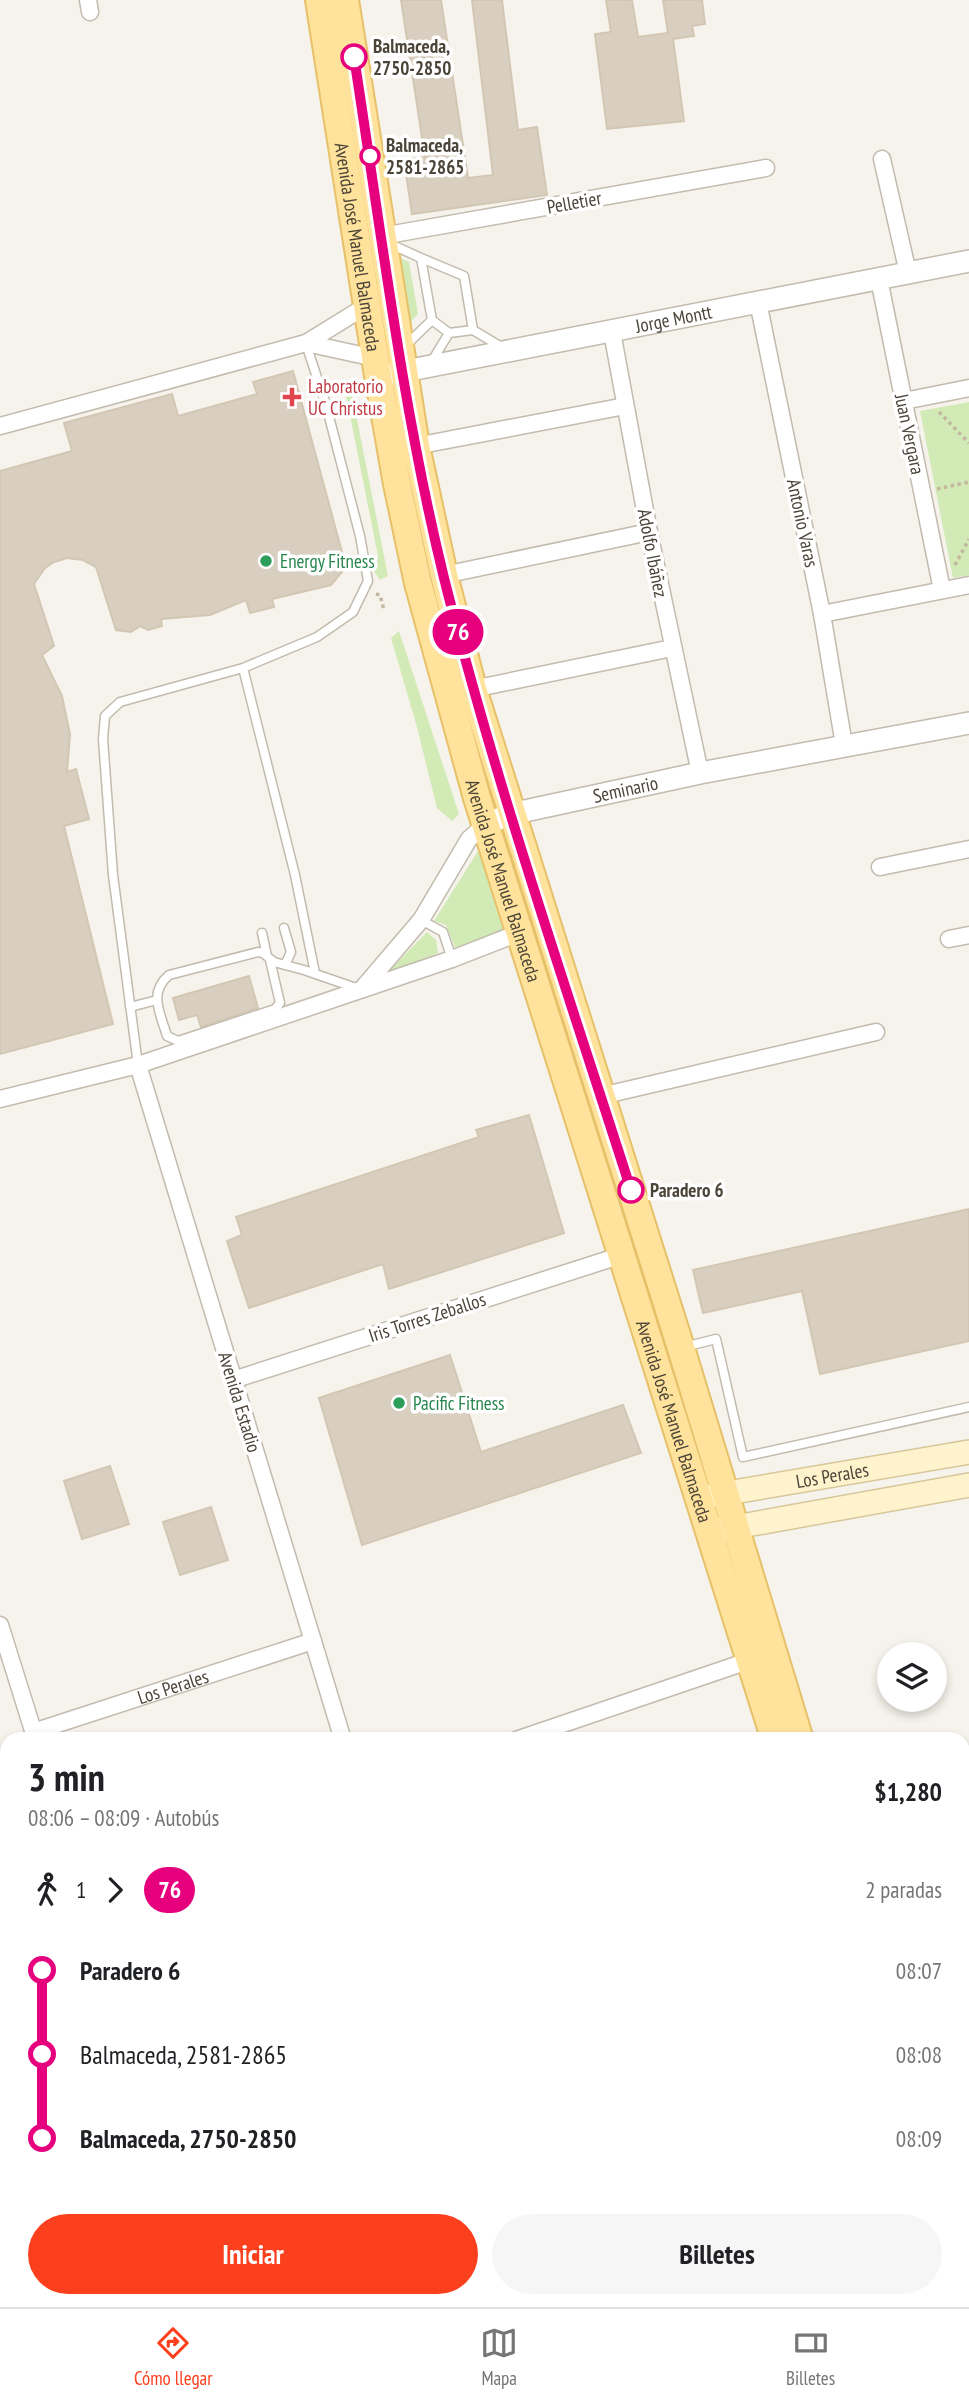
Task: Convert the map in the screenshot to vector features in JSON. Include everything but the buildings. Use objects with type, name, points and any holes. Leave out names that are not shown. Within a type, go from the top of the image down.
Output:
[{"type":"main road","name":"Avenida José Manuel Balmaceda","points":[[319,0],[366,306],[397,365],[444,575],[473,689],[681,1348],[724,1493],[722,1530],[751,1660],[773,1732]]},
{"type":"main road","name":"Avenida José Manuel Balmaceda","points":[[345,0],[383,238],[418,583],[486,824],[698,1498],[722,1530],[797,1732]]},
{"type":"main road","name":"Los Perales","points":[[698,1498],[969,1452]]},
{"type":"main road","points":[[926,1459],[917,1472],[926,1492]]},
{"type":"main road","name":"Los Perales","points":[[722,1530],[969,1485]]},
{"type":"street","points":[[882,159],[908,273]]},
{"type":"street","name":"Pelletier","points":[[383,238],[766,168]]},
{"type":"street","name":"Jorge Montt","points":[[397,365],[509,352],[969,261]]},
{"type":"street","name":"Juan Vergara","points":[[879,279],[943,590]]},
{"type":"street","name":"Antonio Varas","points":[[758,302],[822,614],[844,745]]},
{"type":"street","points":[[0,426],[306,343],[366,306]]},
{"type":"street","name":"Adolfo Ibáñez","points":[[612,332],[649,532],[700,773]]},
{"type":"street","points":[[306,343],[397,365]]},
{"type":"street","points":[[904,401],[969,388]]},
{"type":"street","points":[[416,446],[625,406]]},
{"type":"street","points":[[444,575],[649,532]]},
{"type":"street","points":[[822,614],[969,585]]},
{"type":"street","points":[[473,689],[673,648]]},
{"type":"street","name":"Seminario","points":[[362,989],[421,920],[469,839],[486,824],[511,814],[700,773],[969,723]]},
{"type":"street","points":[[880,867],[969,849]]},
{"type":"street","points":[[0,1100],[138,1065],[521,932]]},
{"type":"street","points":[[949,939],[969,935]]},
{"type":"street","points":[[601,1097],[876,1032]]},
{"type":"street","name":"Avenida Estadio","points":[[138,1065],[341,1732]]},
{"type":"street","name":"Iris Torres Zeballos","points":[[233,1380],[622,1255]]},
{"type":"street","points":[[0,1625],[34,1732]]},
{"type":"street","name":"Los Perales","points":[[47,1732],[313,1641]]},
{"type":"street","points":[[540,1732],[751,1660]]},
{"type":"lane","points":[[383,238],[464,276],[473,330]]},
{"type":"lane","points":[[421,258],[432,320],[449,334]]},
{"type":"lane","points":[[397,365],[432,320]]},
{"type":"lane","points":[[397,365],[449,334],[473,330],[509,352]]},
{"type":"lane","points":[[138,1065],[110,841],[103,739],[105,716],[120,702],[243,668],[317,636],[353,612],[368,580],[360,536],[326,405],[306,343]]},
{"type":"lane","points":[[243,668],[315,973]]},
{"type":"lane","points":[[421,920],[443,932],[452,958]]},
{"type":"lane","points":[[284,928],[290,951],[285,965]]},
{"type":"lane","points":[[262,933],[269,958],[280,1003],[268,1013],[178,1041],[167,1036],[157,1000],[159,984],[169,975],[258,953],[269,958],[285,965],[362,989]]},
{"type":"lane","points":[[130,1007],[157,1000]]},
{"type":"lane","points":[[681,1348],[716,1339],[743,1457],[969,1407]]},
{"type":"path","points":[[938,411],[969,443]]},
{"type":"path","points":[[922,493],[969,482]]},
{"type":"green space","points":[[391,254],[409,262],[418,314],[403,330]]},
{"type":"green space","points":[[349,379],[388,576],[380,580],[374,571],[378,556],[343,380]]},
{"type":"green space","points":[[969,402],[969,575],[953,578],[920,411]]},
{"type":"green space","points":[[399,631],[459,814],[452,821],[437,808],[391,638]]},
{"type":"green space","points":[[478,851],[508,929],[456,950],[446,925],[434,921]]},
{"type":"green space","points":[[427,932],[436,940],[438,953],[383,977]]},
{"type":"bus line","name":"76","points":[[354,57],[416,446],[444,575],[473,689],[517,836],[631,1190]]},
{"type":"place","name":"Balmaceda, 2750-2850","points":[[354,57]]},
{"type":"place","name":"Balmaceda, 2581-2865","points":[[370,156]]},
{"type":"place","name":"Laboratorio UC Christus","points":[[292,397]]},
{"type":"place","name":"Energy Fitness","points":[[266,561]]},
{"type":"place","name":"Paradero 6","points":[[631,1190]]},
{"type":"place","name":"Pacific Fitness","points":[[399,1403]]}]
